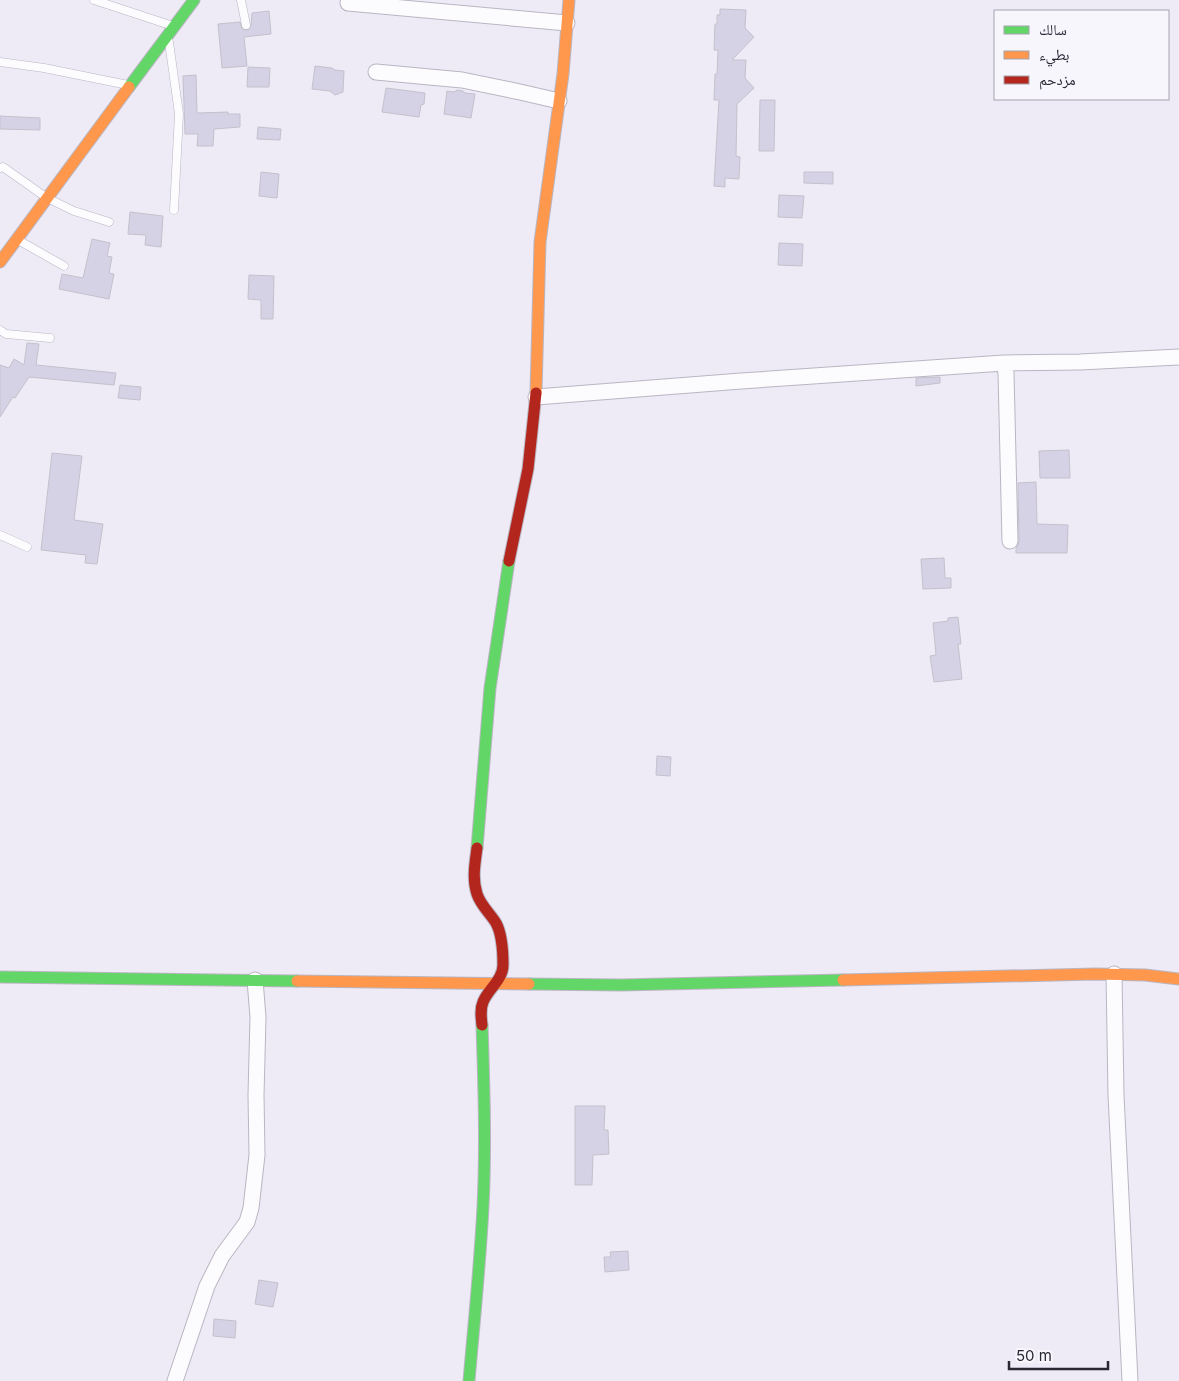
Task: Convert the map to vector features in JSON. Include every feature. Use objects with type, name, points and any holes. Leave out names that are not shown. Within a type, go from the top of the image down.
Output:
[{"type":"street","points":[[0,262],[194,0]]},
{"type":"street","points":[[469,1381],[484,1197],[485,1101],[481,1008],[483,1000],[502,970],[501,940],[496,924],[477,896],[474,877],[490,688],[508,561],[528,469],[536,397],[540,242],[559,102],[569,0]]},
{"type":"street","points":[[348,3],[567,23]]},
{"type":"street","points":[[376,72],[462,80],[559,102]]},
{"type":"street","points":[[536,397],[1004,363],[1080,362],[1179,357]]},
{"type":"street","points":[[1004,363],[1006,373],[1010,541]]},
{"type":"street","points":[[1114,974],[1116,1095],[1130,1381]]},
{"type":"street","points":[[0,978],[621,985],[1114,974],[1145,974],[1179,979]]},
{"type":"street","points":[[175,1381],[207,1286],[222,1256],[247,1222],[251,1208],[257,1155],[258,1017],[255,980]]},
{"type":"lane","points":[[94,0],[171,30],[179,114],[174,210]]},
{"type":"lane","points":[[241,0],[246,24]]},
{"type":"lane","points":[[0,62],[44,68],[130,85]]},
{"type":"lane","points":[[0,168],[3,167],[47,198],[74,211],[109,222]]},
{"type":"lane","points":[[17,239],[64,266]]},
{"type":"lane","points":[[0,330],[6,334],[50,338]]},
{"type":"lane","points":[[0,535],[27,547]]},
{"type":"building","points":[[720,9],[746,10],[745,28],[754,37],[732,60],[746,60],[745,78],[754,88],[737,104],[736,156],[740,157],[739,179],[725,178],[725,187],[714,186],[719,100],[714,100],[718,50],[714,50],[715,24],[717,24],[717,15],[720,15]]},
{"type":"building","points":[[269,11],[271,34],[244,37],[247,66],[222,68],[218,24],[240,22],[242,29],[248,30],[251,26],[252,13]]},
{"type":"building","points":[[315,66],[344,71],[343,92],[335,95],[330,91],[312,89]]},
{"type":"building","points":[[248,67],[270,68],[269,87],[247,87]]},
{"type":"building","points":[[196,75],[197,113],[228,112],[228,114],[240,114],[240,127],[214,129],[213,146],[197,146],[198,134],[185,134],[183,76]]},
{"type":"building","points":[[386,88],[425,93],[424,104],[421,105],[419,117],[382,112]]},
{"type":"building","points":[[457,90],[475,94],[471,118],[444,114],[447,91],[454,92]]},
{"type":"building","points":[[760,100],[775,100],[774,151],[759,151]]},
{"type":"building","points":[[0,116],[40,118],[40,130],[0,129]]},
{"type":"building","points":[[258,127],[281,129],[280,140],[257,139]]},
{"type":"building","points":[[261,172],[279,174],[277,198],[259,196]]},
{"type":"building","points":[[804,172],[833,172],[833,184],[804,183]]},
{"type":"building","points":[[779,195],[804,196],[802,218],[778,217]]},
{"type":"building","points":[[130,212],[163,216],[161,247],[145,245],[146,235],[128,234]]},
{"type":"building","points":[[92,239],[110,243],[107,256],[112,257],[109,273],[114,274],[109,299],[59,289],[62,274],[83,278]]},
{"type":"building","points":[[779,243],[803,244],[802,266],[778,265]]},
{"type":"building","points":[[249,275],[274,276],[273,319],[261,319],[261,300],[248,299]]},
{"type":"building","points":[[27,343],[39,344],[36,365],[116,373],[114,385],[29,377],[0,417],[0,365],[9,368],[14,359],[24,365]]},
{"type":"building","points":[[940,377],[940,383],[916,386],[916,378]]},
{"type":"building","points":[[120,385],[141,387],[140,400],[118,398]]},
{"type":"building","points":[[1069,450],[1070,478],[1040,478],[1039,451]]},
{"type":"building","points":[[52,453],[82,456],[74,520],[103,524],[97,564],[85,563],[86,555],[41,550]]},
{"type":"building","points":[[1036,482],[1037,524],[1068,525],[1067,553],[1016,553],[1019,541],[1018,483]]},
{"type":"building","points":[[944,558],[945,578],[951,578],[951,588],[923,589],[921,559]]},
{"type":"building","points":[[958,617],[961,644],[958,644],[962,679],[934,682],[930,656],[936,655],[933,623],[948,621],[948,618]]},
{"type":"building","points":[[657,756],[671,757],[670,776],[656,775]]},
{"type":"building","points":[[575,1106],[605,1106],[604,1130],[608,1130],[609,1154],[593,1155],[592,1185],[575,1185]]},
{"type":"building","points":[[628,1251],[629,1270],[605,1272],[604,1257],[611,1257],[610,1252]]},
{"type":"building","points":[[259,1280],[278,1283],[273,1307],[255,1304]]},
{"type":"building","points":[[214,1319],[236,1321],[235,1338],[213,1336]]},
{"type":"traffic: fast","points":[[129,87],[194,0]]},
{"type":"traffic: fast","points":[[477,848],[490,688],[509,561]]},
{"type":"traffic: fast","points":[[0,977],[297,981]]},
{"type":"traffic: fast","points":[[529,984],[621,985],[843,980]]},
{"type":"traffic: fast","points":[[469,1381],[484,1184],[482,1025]]},
{"type":"traffic: slow","points":[[536,393],[540,242],[563,74],[569,0]]},
{"type":"traffic: slow","points":[[0,262],[129,87]]},
{"type":"traffic: slow","points":[[843,980],[1095,974],[1145,975],[1179,979]]},
{"type":"traffic: slow","points":[[297,981],[529,984]]},
{"type":"traffic: jam","points":[[509,561],[528,469],[536,393]]},
{"type":"traffic: jam","points":[[477,848],[474,871],[475,888],[481,902],[494,919],[500,932],[503,960],[501,975],[485,997],[482,1005],[482,1025]]}]
